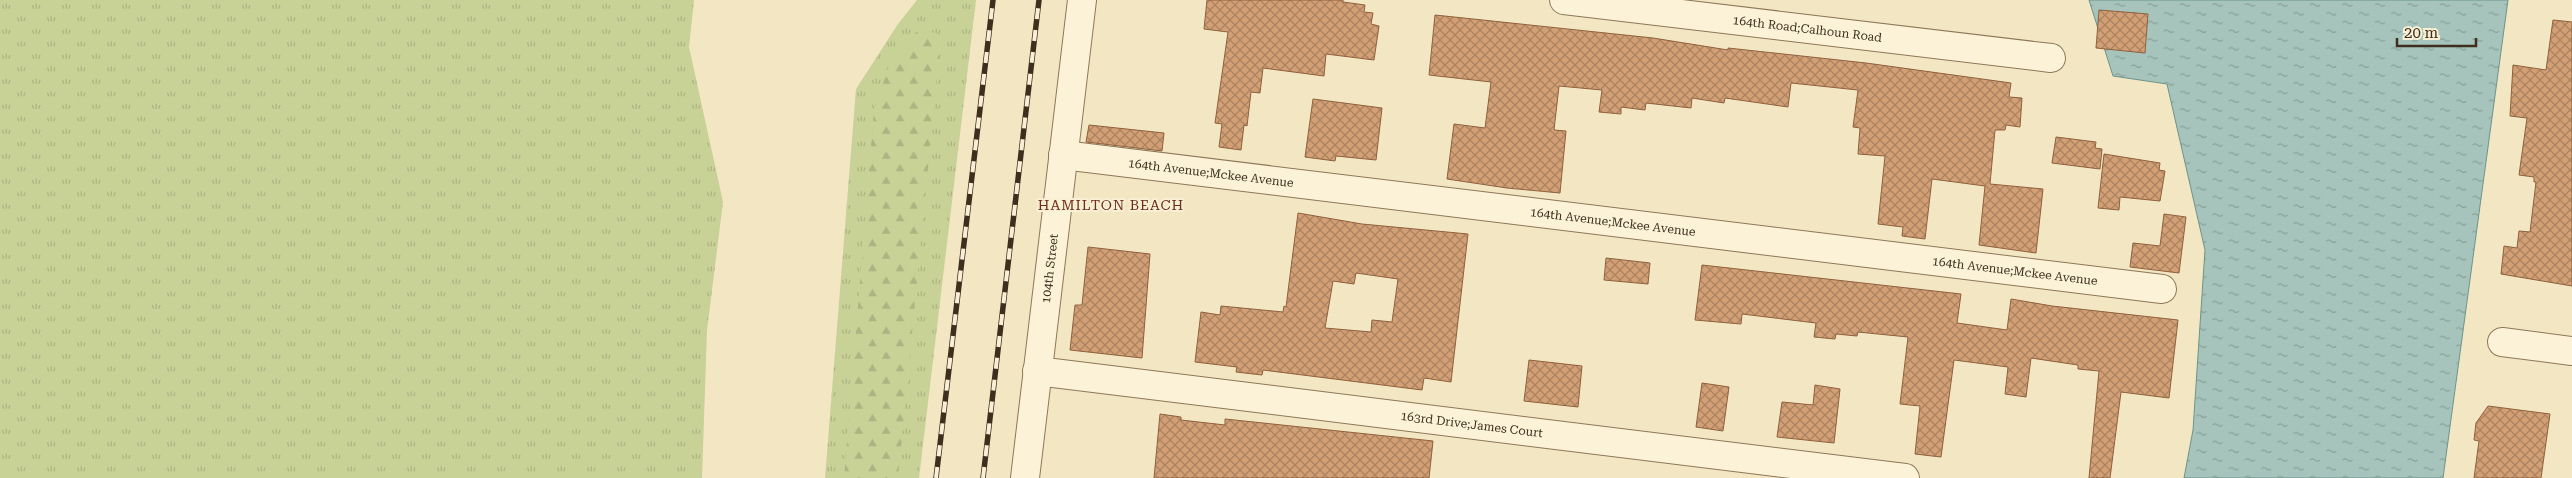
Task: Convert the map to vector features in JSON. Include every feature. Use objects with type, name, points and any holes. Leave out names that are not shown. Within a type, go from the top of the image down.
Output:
[{"type":"street","name":"104th Street","points":[[1025,478],[1082,0]]},
{"type":"street","name":"164th Road;Calhoun Road","points":[[1564,0],[2051,58]]},
{"type":"street","name":"164th Avenue;Mckee Avenue","points":[[1063,155],[2162,289]]},
{"type":"street","points":[[2502,342],[2572,351]]},
{"type":"street","name":"163rd Drive;James Court","points":[[1038,371],[1906,478]]},
{"type":"green space","points":[[0,0],[694,0],[689,47],[723,202],[707,330],[702,478],[0,478]]},
{"type":"green space","points":[[917,0],[976,0],[919,478],[825,478],[856,89],[898,24]]},
{"type":"green space","points":[[918,30],[941,34],[898,478],[844,478],[874,110],[888,69]]},
{"type":"water","points":[[2089,0],[2508,0],[2443,478],[2184,478],[2193,430],[2205,250],[2167,84],[2113,76]]},
{"type":"building","points":[[1207,0],[1343,0],[1343,2],[1365,5],[1364,12],[1373,13],[1371,24],[1379,26],[1374,60],[1326,54],[1324,76],[1263,68],[1260,93],[1251,92],[1247,126],[1244,125],[1241,150],[1219,147],[1222,124],[1215,123],[1228,32],[1204,29]]},
{"type":"building","points":[[2099,10],[2148,14],[2145,53],[2096,48]]},
{"type":"building","points":[[1435,15],[1653,38],[1728,50],[1728,48],[1866,63],[2011,83],[2009,97],[2022,98],[2020,127],[2006,125],[2005,130],[1995,130],[1990,184],[2043,189],[2036,253],[1979,245],[1985,186],[1932,179],[1925,239],[1902,236],[1903,227],[1878,224],[1885,156],[1858,154],[1860,128],[1853,127],[1858,90],[1791,83],[1788,107],[1725,98],[1724,103],[1692,98],[1691,108],[1646,103],[1645,110],[1621,107],[1621,114],[1599,112],[1602,90],[1559,86],[1554,130],[1566,131],[1560,193],[1507,188],[1447,179],[1454,124],[1485,128],[1491,82],[1429,75]]},
{"type":"building","points":[[2553,20],[2572,22],[2572,286],[2501,274],[2504,246],[2517,248],[2519,231],[2530,232],[2536,182],[2534,182],[2534,177],[2519,175],[2527,118],[2510,116],[2513,65],[2546,70]]},
{"type":"building","points":[[1313,99],[1382,108],[1376,160],[1336,156],[1335,161],[1305,157]]},
{"type":"building","points":[[1089,125],[1164,133],[1162,151],[1086,142]]},
{"type":"building","points":[[2056,137],[2096,142],[2095,148],[2102,149],[2100,169],[2052,163]]},
{"type":"building","points":[[2104,154],[2160,163],[2159,170],[2165,171],[2160,201],[2120,197],[2119,210],[2098,208]]},
{"type":"building","points":[[1298,213],[1362,224],[1468,234],[1451,382],[1424,378],[1422,390],[1263,370],[1262,375],[1236,372],[1237,367],[1195,362],[1201,312],[1220,315],[1221,306],[1283,312],[1284,306],[1286,307]],"holes":[[[1356,273],[1398,279],[1392,322],[1372,320],[1371,332],[1325,328],[1333,281],[1354,284]]]},
{"type":"building","points":[[2164,214],[2186,217],[2179,273],[2130,267],[2133,243],[2160,246]]},
{"type":"building","points":[[1088,247],[1150,254],[1142,358],[1070,350],[1075,305],[1082,305]]},
{"type":"building","points":[[1606,258],[1650,263],[1648,284],[1604,280]]},
{"type":"building","points":[[1702,265],[1961,294],[1957,323],[2007,330],[2011,299],[2052,306],[2178,320],[2169,398],[2121,392],[2110,478],[2089,478],[2099,371],[2078,369],[2078,365],[2031,358],[2026,397],[2005,394],[2008,367],[1954,360],[1941,457],[1915,454],[1920,406],[1900,404],[1908,337],[1858,332],[1857,336],[1836,334],[1835,339],[1814,337],[1816,323],[1742,314],[1741,324],[1695,320]]},
{"type":"building","points":[[1529,360],[1582,366],[1578,407],[1524,401]]},
{"type":"building","points":[[1702,383],[1729,387],[1723,431],[1696,427]]},
{"type":"building","points":[[1815,385],[1840,389],[1834,443],[1777,437],[1782,402],[1813,405]]},
{"type":"building","points":[[2488,406],[2550,414],[2541,478],[2474,478],[2479,441],[2474,440],[2476,423]]},
{"type":"building","points":[[1160,414],[1181,417],[1181,420],[1225,425],[1225,419],[1433,441],[1429,478],[1154,478]]},
{"type":"railway","points":[[936,478],[993,0]]},
{"type":"railway","points":[[983,478],[1039,0]]},
{"type":"district","name":"HAMILTON BEACH","points":[[1111,205]]}]
